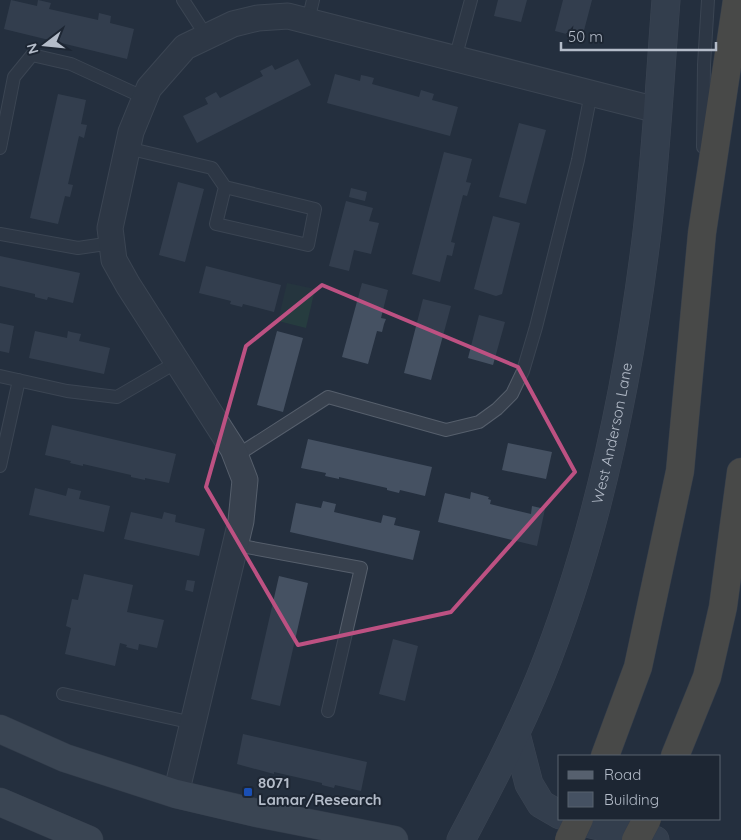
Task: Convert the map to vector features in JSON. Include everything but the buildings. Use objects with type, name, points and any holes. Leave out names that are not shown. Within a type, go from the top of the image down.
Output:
[{"type":"highway","points":[[605,755],[638,667],[680,471],[702,233],[737,0]]},
{"type":"highway","points":[[675,755],[709,668],[722,607],[741,472]]},
{"type":"highway","points":[[569,840],[578,820]]},
{"type":"highway","points":[[636,840],[646,820]]},
{"type":"main road","name":"West Anderson Lane","points":[[461,840],[516,734],[540,678],[564,613],[588,534],[609,448],[630,344],[647,231],[666,0]]},
{"type":"main road","points":[[0,729],[65,758],[176,794],[257,813],[394,840]]},
{"type":"main road","points":[[516,734],[529,784],[541,804],[558,814]]},
{"type":"main road","points":[[0,802],[89,840]]},
{"type":"main road","points":[[575,820],[655,840]]},
{"type":"street","points":[[176,794],[236,545],[244,500],[245,480],[236,456],[114,260],[110,228],[130,132],[149,88],[185,47],[234,24],[258,18],[288,16],[310,11],[455,59],[657,110]]},
{"type":"lane","points":[[182,0],[207,37]]},
{"type":"lane","points":[[455,59],[471,0]]},
{"type":"lane","points":[[702,233],[704,65],[708,0]]},
{"type":"lane","points":[[0,148],[14,77],[32,55],[71,64],[145,98]]},
{"type":"lane","points":[[236,456],[328,397],[446,430],[479,422],[497,409],[512,394],[524,370],[531,344],[578,160],[591,93]]},
{"type":"lane","points":[[127,148],[212,168],[225,188],[316,209],[308,245],[216,224],[225,188]]},
{"type":"lane","points":[[0,234],[78,248],[112,243]]},
{"type":"lane","points":[[0,376],[67,391],[117,397],[177,362]]},
{"type":"lane","points":[[0,466],[19,380]]},
{"type":"lane","points":[[236,545],[361,568],[328,710]]},
{"type":"lane","points":[[63,694],[193,723]]},
{"type":"highlighted area","points":[[322,285],[518,367],[575,472],[451,612],[298,645],[206,487],[246,346]]},
{"type":"green space","points":[[287,283],[315,289],[306,328],[278,321]]},
{"type":"place","name":"8071 Lamar/Research","points":[[248,792]]}]
